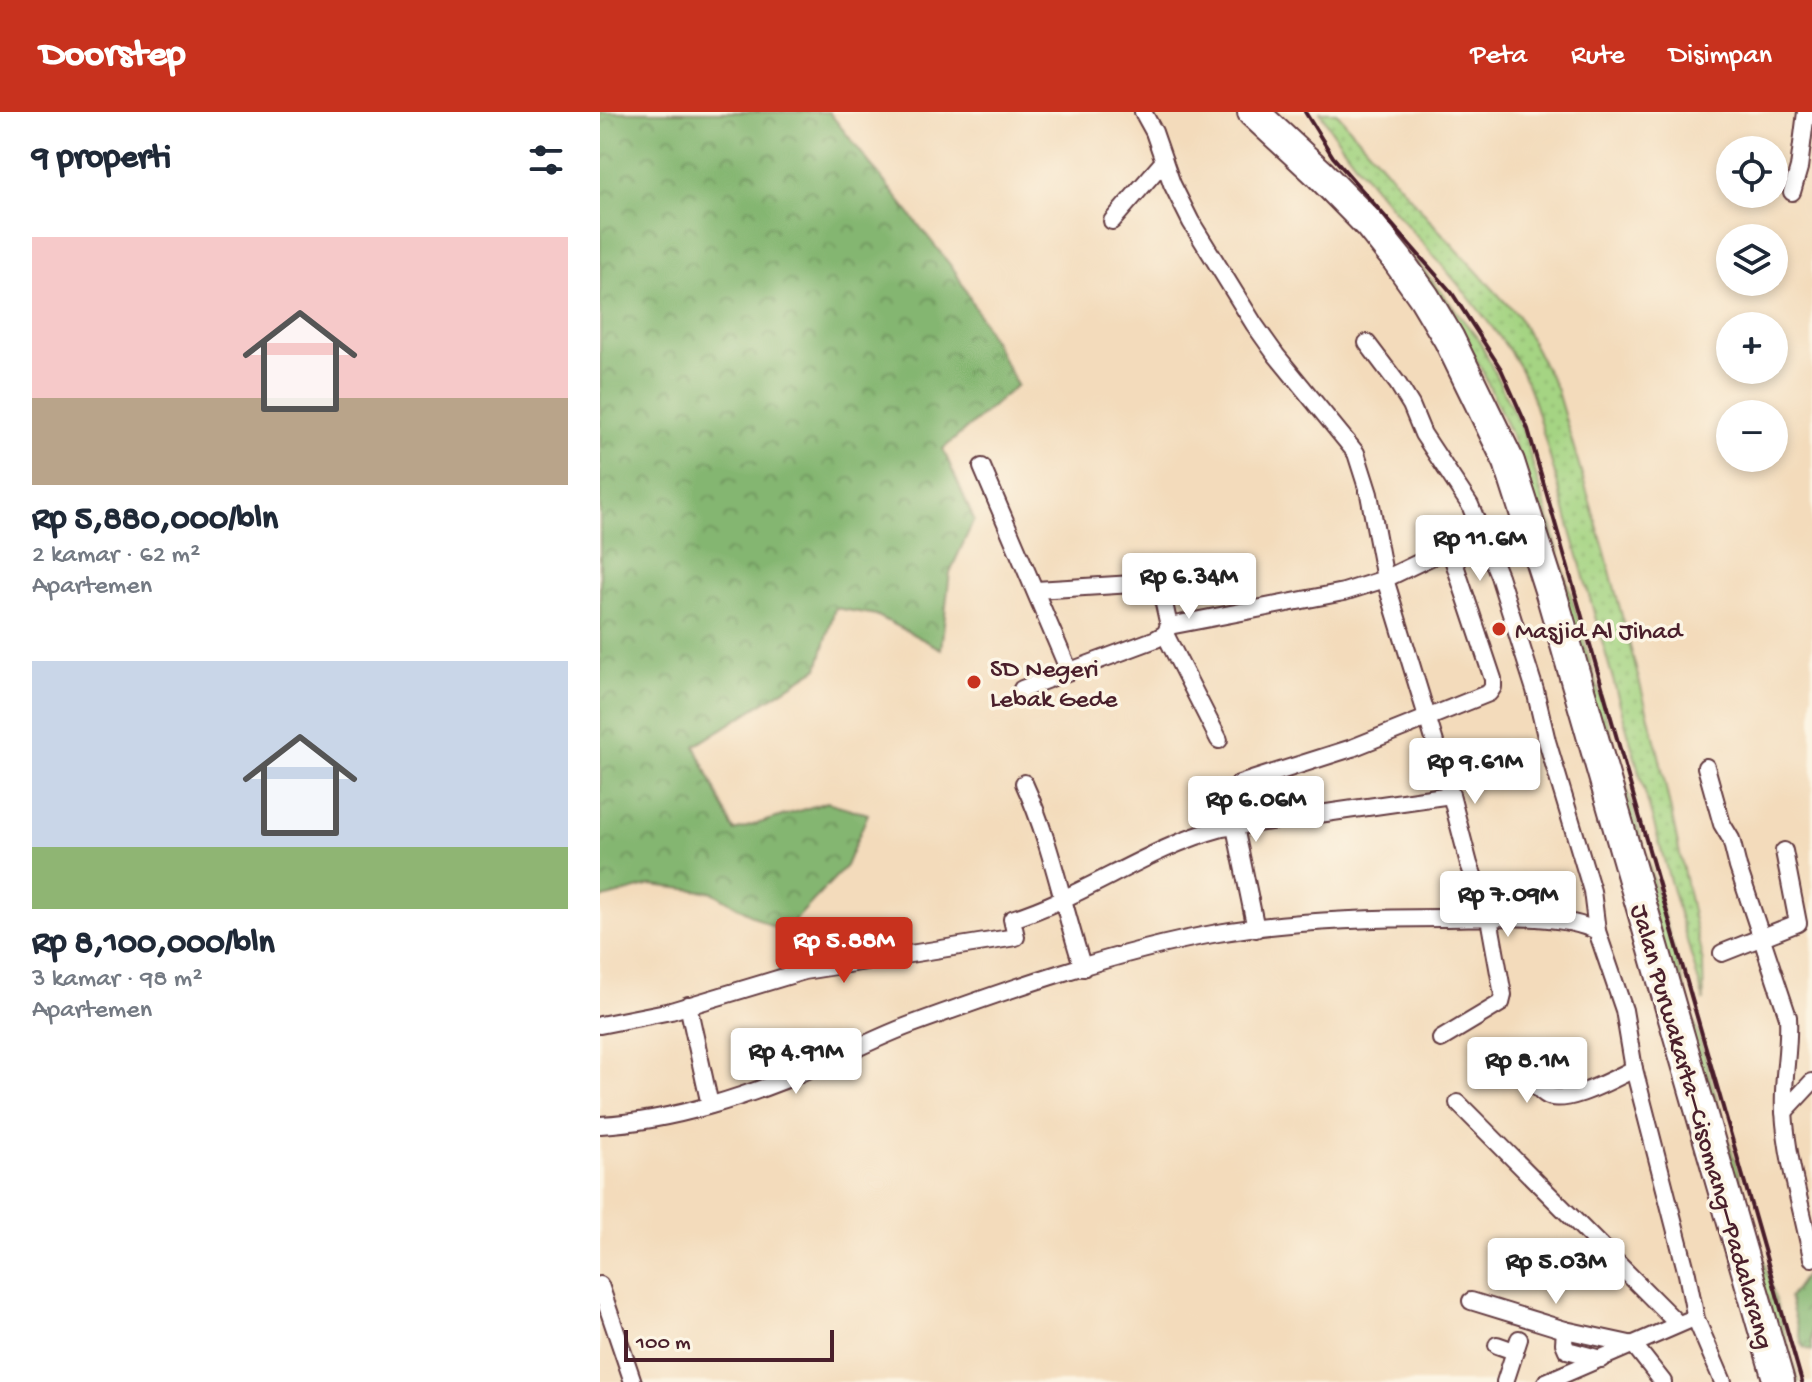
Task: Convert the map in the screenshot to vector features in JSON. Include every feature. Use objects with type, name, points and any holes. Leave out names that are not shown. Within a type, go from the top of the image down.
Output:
[{"type":"highway","name":"Jalan Purwakarta–Cisomang–Padalarang","points":[[1253,112],[1369,224],[1397,259],[1449,339],[1509,462],[1547,580],[1779,1382]]},
{"type":"street","points":[[1143,112],[1191,222],[1254,324],[1356,453],[1369,494],[1385,579],[1469,864],[1489,918],[1503,1000],[1441,1039]]},
{"type":"street","points":[[1792,192],[1799,168],[1806,112]]},
{"type":"street","points":[[1112,221],[1164,161]]},
{"type":"street","points":[[1367,343],[1398,384],[1428,442],[1470,505],[1499,576],[1592,891],[1597,931],[1624,1010],[1634,1069],[1696,1319],[1723,1382]]},
{"type":"street","points":[[982,467],[1069,671]]},
{"type":"street","points":[[1022,689],[1167,630],[1322,598],[1385,579],[1439,553],[1452,556],[1493,687],[1489,693],[1352,748],[1239,784],[1256,929]]},
{"type":"street","points":[[1036,590],[1149,583],[1161,590],[1167,630],[1219,740]]},
{"type":"street","points":[[1706,767],[1722,824],[1731,839],[1788,1017],[1784,1112],[1792,1178],[1812,1258]]},
{"type":"street","points":[[1024,783],[1042,825],[1083,968]]},
{"type":"street","points":[[600,1025],[688,1005],[804,971],[1016,937],[1012,919],[1062,901],[1177,842],[1211,831],[1451,795]]},
{"type":"street","points":[[1722,953],[1798,923],[1784,851]]},
{"type":"street","points":[[600,1125],[645,1120],[710,1105],[802,1072],[964,1005],[1083,968],[1203,937],[1256,929],[1406,918],[1565,921],[1597,931]]},
{"type":"street","points":[[688,1005],[710,1105]]},
{"type":"street","points":[[1517,1051],[1538,1086],[1553,1098],[1571,1097],[1634,1069]]},
{"type":"street","points":[[1784,1112],[1812,1082]]},
{"type":"street","points":[[1458,1103],[1677,1323]]},
{"type":"street","points":[[600,1285],[633,1382]]},
{"type":"street","points":[[1471,1301],[1565,1330],[1634,1345],[1663,1382]]},
{"type":"street","points":[[1546,1382],[1634,1345],[1677,1323],[1696,1319]]},
{"type":"street","points":[[1565,1330],[1567,1350],[1602,1359]]},
{"type":"street","points":[[1497,1345],[1517,1345],[1505,1382]]},
{"type":"green space","points":[[600,112],[829,112],[955,271],[1017,385],[943,449],[974,520],[950,572],[941,649],[876,615],[835,608],[818,668],[695,746],[734,831],[827,802],[868,814],[846,866],[783,933],[712,892],[651,885],[600,899]]},
{"type":"green space","points":[[1320,112],[1336,112],[1518,316],[1556,388],[1605,552],[1659,755],[1703,963],[1704,1001],[1528,386],[1498,335],[1356,164]]},
{"type":"green space","points":[[1409,252],[1479,340],[1524,434],[1799,1382],[1792,1382],[1513,439],[1481,368]]},
{"type":"green space","points":[[1812,1273],[1812,1351],[1803,1347],[1789,1298],[1806,1274]]},
{"type":"railway","points":[[1305,112],[1333,157],[1452,293],[1501,369],[1528,429],[1802,1382]]},
{"type":"place","name":"Masjid Al Jihad","points":[[1499,629]]},
{"type":"place","name":"SD Negeri Lebak Gede","points":[[974,682]]}]
